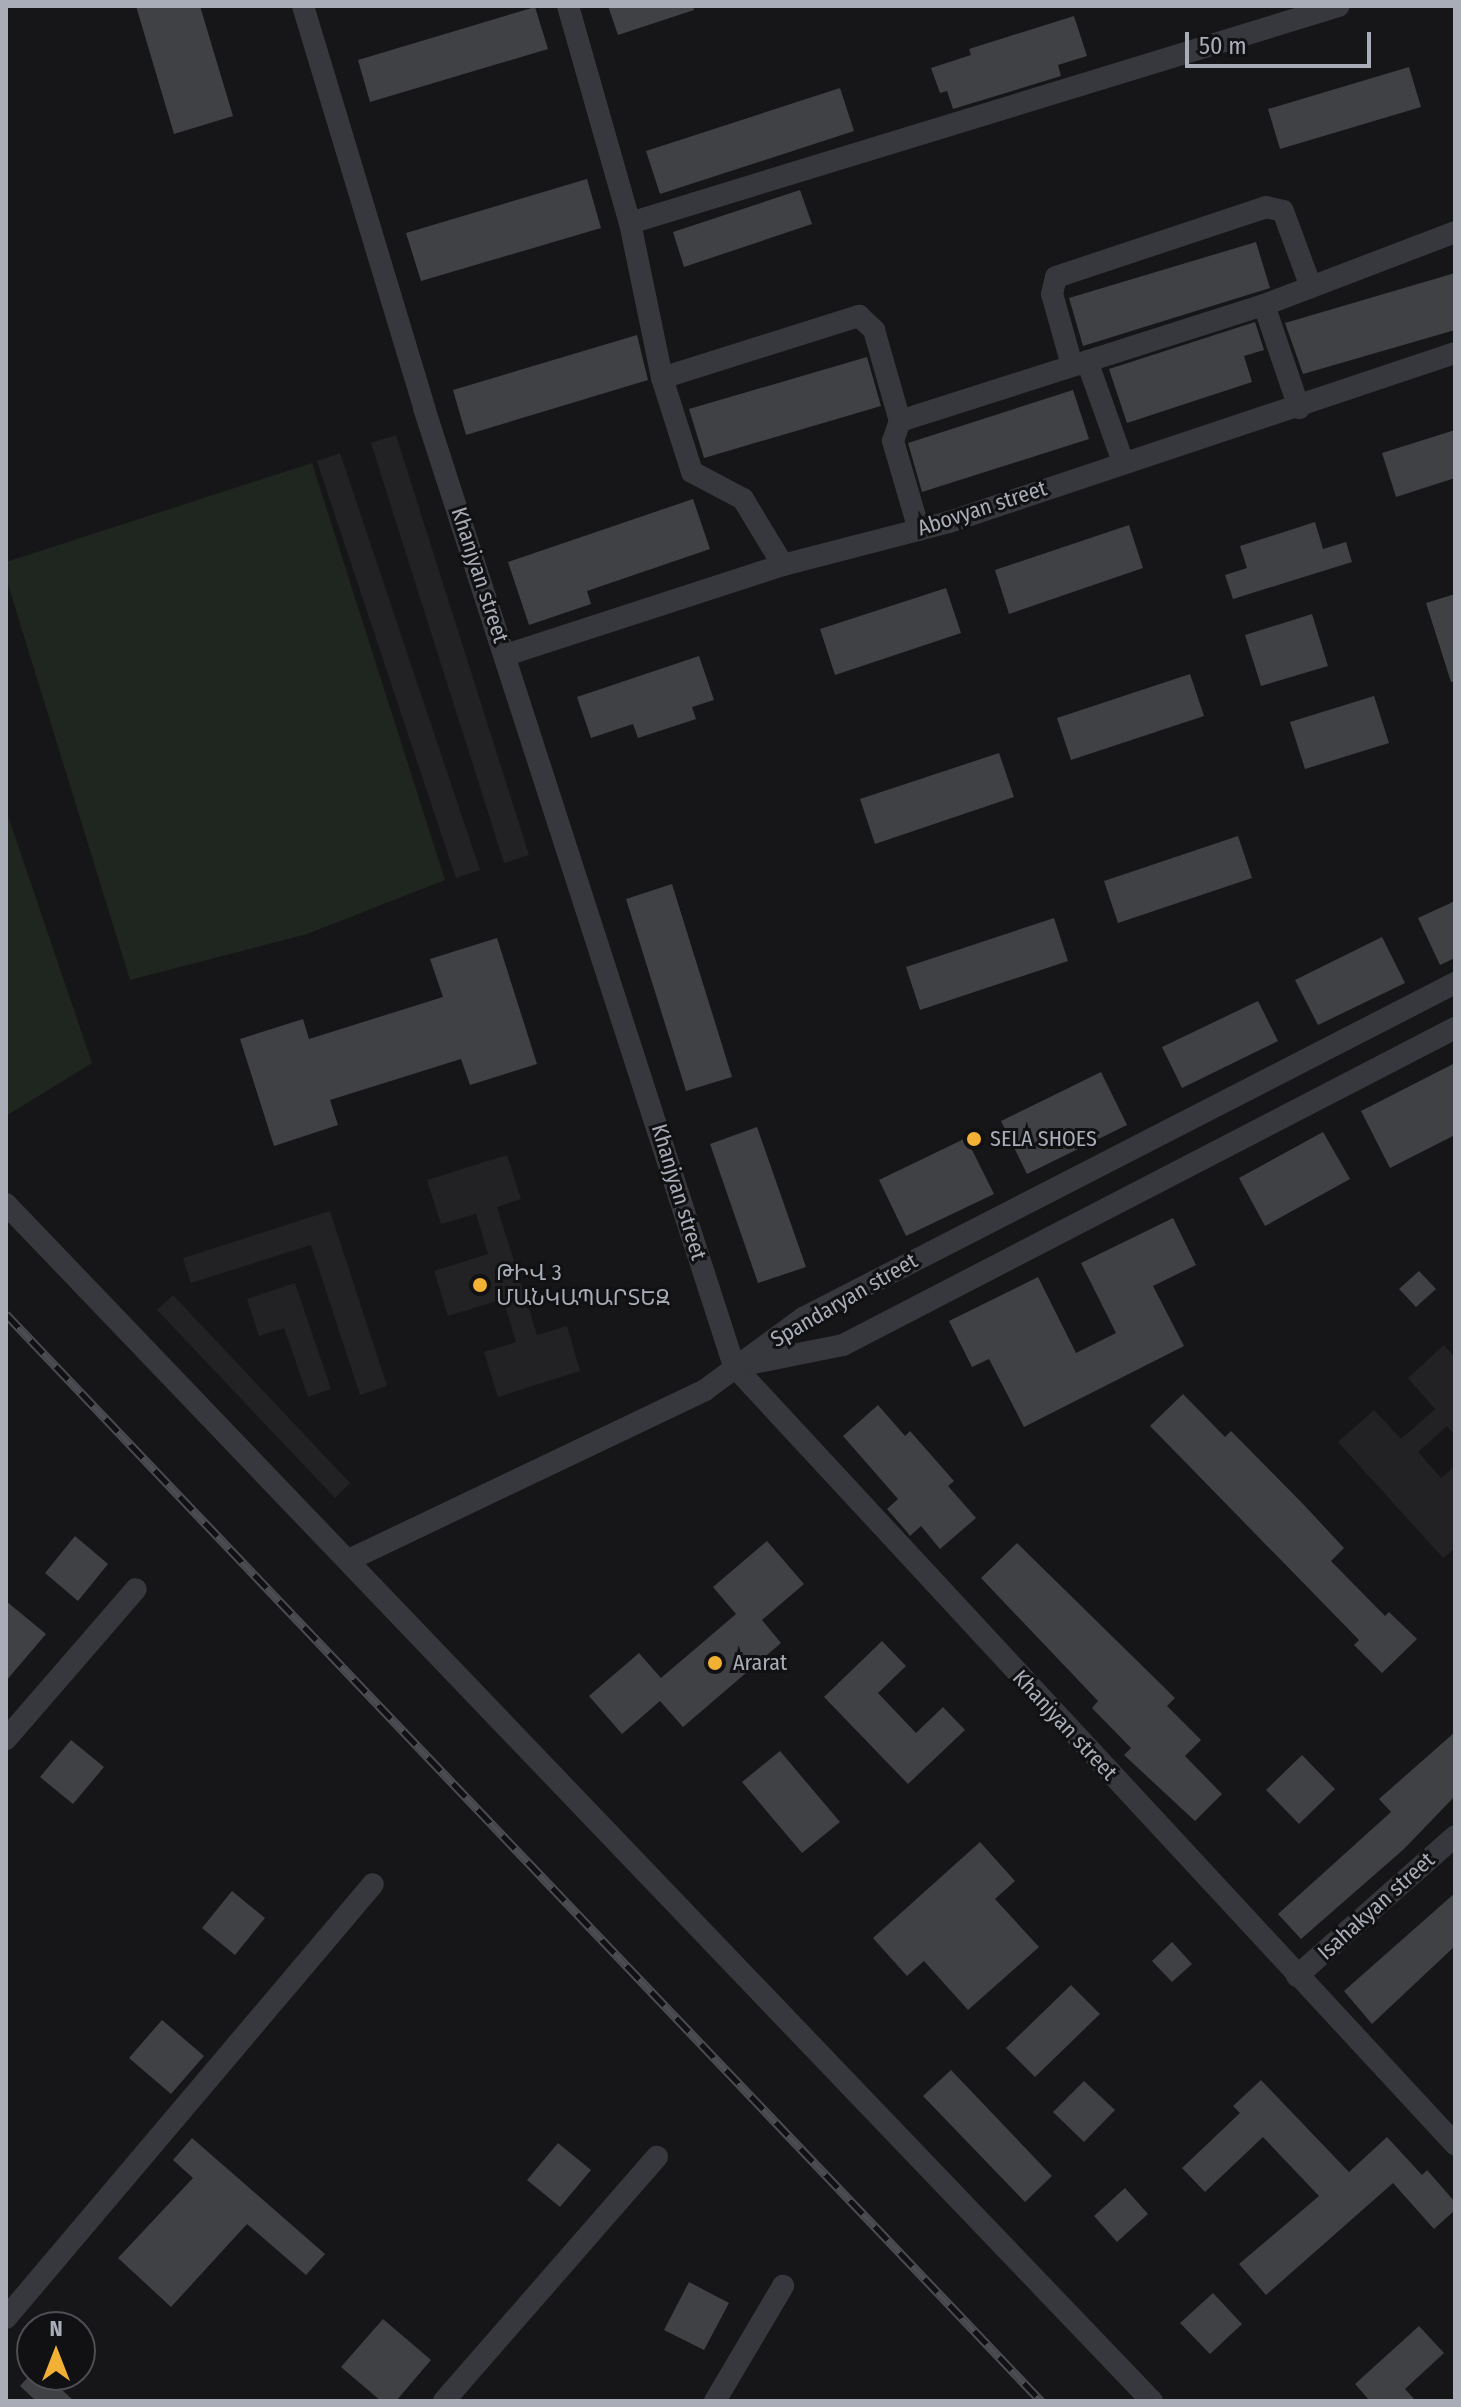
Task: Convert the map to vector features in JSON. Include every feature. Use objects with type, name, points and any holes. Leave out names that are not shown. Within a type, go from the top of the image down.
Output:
[{"type":"street","name":"Khanjyan street","points":[[303,6],[424,408],[734,1366],[1455,2144]]},
{"type":"street","points":[[568,6],[630,223],[662,378],[692,472],[743,499],[783,565]]},
{"type":"street","points":[[630,223],[1339,6]]},
{"type":"street","points":[[1123,462],[1052,294],[1056,277],[1266,207],[1283,211],[1311,287]]},
{"type":"street","points":[[900,421],[1264,305],[1455,232]]},
{"type":"street","points":[[1264,305],[1299,408]]},
{"type":"street","points":[[662,378],[859,316],[874,330],[900,421],[893,441],[919,530]]},
{"type":"street","name":"Abovyan street","points":[[506,655],[783,565],[919,530],[1299,408],[1455,353]]},
{"type":"street","name":"Spandaryan street","points":[[734,1366],[803,1318],[1455,983]]},
{"type":"street","name":"Spandaryan street","points":[[734,1366],[843,1345],[1455,1028]]},
{"type":"street","points":[[6,1204],[351,1559],[1152,2401]]},
{"type":"street","points":[[351,1559],[705,1390],[734,1366]]},
{"type":"street","points":[[6,1739],[136,1589]]},
{"type":"street","name":"Isahakyan street","points":[[1297,1976],[1455,1836]]},
{"type":"street","points":[[6,2318],[373,1884]]},
{"type":"street","points":[[444,2401],[657,2157]]},
{"type":"street","points":[[715,2401],[783,2286]]},
{"type":"shaded area","points":[[396,435],[529,855],[504,863],[371,443]]},
{"type":"shaded area","points":[[340,453],[480,870],[456,878],[317,461]]},
{"type":"shaded area","points":[[312,463],[445,880],[307,934],[130,980],[6,578],[6,562]]},
{"type":"shaded area","points":[[6,810],[92,1063],[6,1116]]},
{"type":"shaded area","name":"ԹԻՎ 3 ՄԱՆԿԱՊԱՐՏԵԶ","points":[[507,1155],[521,1199],[497,1207],[537,1335],[567,1326],[580,1371],[498,1397],[484,1352],[516,1342],[503,1299],[448,1316],[434,1271],[488,1254],[476,1214],[441,1224],[427,1180]]},
{"type":"shaded area","points":[[330,1211],[387,1386],[360,1395],[311,1245],[191,1283],[183,1258]]},
{"type":"shaded area","points":[[295,1283],[331,1389],[308,1397],[284,1328],[259,1336],[247,1299]]},
{"type":"shaded area","points":[[173,1295],[350,1483],[335,1498],[157,1310]]},
{"type":"shaded area","points":[[1444,1345],[1455,1357],[1455,1435],[1447,1426],[1418,1452],[1441,1478],[1455,1466],[1455,1548],[1443,1558],[1338,1442],[1374,1410],[1401,1439],[1435,1409],[1408,1378]]},
{"type":"building","points":[[136,6],[200,6],[233,116],[174,134]]},
{"type":"building","points":[[608,6],[693,6],[694,10],[618,35]]},
{"type":"building","points":[[535,7],[548,49],[370,102],[358,60]]},
{"type":"building","points":[[1074,16],[1087,56],[1058,65],[1061,76],[953,109],[947,91],[940,93],[931,68],[971,55],[969,49]]},
{"type":"building","points":[[1409,67],[1421,107],[1280,149],[1268,109]]},
{"type":"building","points":[[840,88],[854,131],[660,194],[646,151]]},
{"type":"building","points":[[587,179],[601,228],[421,281],[406,233]]},
{"type":"building","points":[[800,190],[812,224],[684,267],[673,232]]},
{"type":"building","points":[[1256,242],[1270,288],[1083,346],[1069,298]]},
{"type":"building","points":[[1455,273],[1455,330],[1303,374],[1285,323]]},
{"type":"building","points":[[1255,322],[1264,350],[1244,356],[1252,382],[1127,423],[1109,369]]},
{"type":"building","points":[[637,335],[648,380],[466,435],[453,390]]},
{"type":"building","points":[[867,357],[881,406],[704,458],[689,409]]},
{"type":"building","points":[[1073,390],[1089,439],[922,492],[908,443]]},
{"type":"building","points":[[1455,430],[1455,478],[1396,497],[1382,453]]},
{"type":"building","points":[[693,499],[710,549],[587,591],[591,604],[529,625],[508,562]]},
{"type":"building","points":[[1315,522],[1323,549],[1346,542],[1352,562],[1233,599],[1225,575],[1247,568],[1240,546]]},
{"type":"building","points":[[1129,525],[1143,568],[1009,614],[995,570]]},
{"type":"building","points":[[946,588],[961,633],[835,675],[820,629]]},
{"type":"building","points":[[1455,594],[1455,681],[1451,682],[1426,603]]},
{"type":"building","points":[[1312,614],[1328,666],[1261,686],[1245,635]]},
{"type":"building","points":[[699,656],[714,700],[692,707],[696,719],[638,738],[633,724],[591,738],[577,697]]},
{"type":"building","points":[[1190,674],[1204,716],[1071,760],[1057,718]]},
{"type":"building","points":[[1374,696],[1389,743],[1305,769],[1290,722]]},
{"type":"building","points":[[999,753],[1014,797],[875,844],[860,799]]},
{"type":"building","points":[[1238,836],[1252,878],[1118,923],[1104,881]]},
{"type":"building","points":[[672,884],[732,1077],[686,1091],[626,899]]},
{"type":"building","points":[[1455,901],[1455,958],[1440,965],[1418,918]]},
{"type":"building","points":[[1054,918],[1068,961],[920,1010],[906,967]]},
{"type":"building","points":[[1382,937],[1405,983],[1318,1025],[1295,980]]},
{"type":"building","points":[[497,938],[537,1064],[470,1085],[461,1059],[330,1100],[338,1125],[274,1146],[240,1039],[303,1019],[309,1039],[443,997],[430,959]]},
{"type":"building","points":[[1258,1001],[1278,1041],[1182,1088],[1162,1047]]},
{"type":"building","points":[[1455,1063],[1455,1135],[1390,1168],[1361,1111]]},
{"type":"building","points":[[1101,1072],[1127,1125],[1027,1174],[1001,1121]]},
{"type":"building","points":[[757,1127],[806,1267],[758,1283],[710,1144]]},
{"type":"building","points":[[1323,1132],[1350,1179],[1265,1226],[1239,1178]]},
{"type":"building","points":[[966,1138],[994,1194],[906,1236],[879,1180]]},
{"type":"building","points":[[1173,1218],[1196,1265],[1153,1286],[1184,1346],[1024,1427],[989,1359],[972,1367],[949,1321],[1038,1277],[1076,1353],[1116,1333],[1081,1263]]},
{"type":"building","points":[[1419,1271],[1436,1289],[1416,1307],[1399,1289]]},
{"type":"building","points":[[1183,1394],[1225,1437],[1231,1431],[1304,1505],[1344,1548],[1331,1561],[1385,1616],[1389,1612],[1417,1639],[1382,1673],[1354,1645],[1359,1640],[1150,1426]]},
{"type":"building","points":[[878,1405],[905,1436],[910,1431],[954,1481],[948,1486],[976,1518],[940,1549],[921,1526],[910,1536],[887,1509],[898,1499],[843,1436]]},
{"type":"building","points":[[75,1536],[108,1564],[78,1601],[45,1573]]},
{"type":"building","points":[[767,1541],[804,1584],[762,1620],[781,1643],[683,1727],[660,1701],[622,1734],[589,1696],[639,1653],[661,1678],[736,1614],[713,1587]]},
{"type":"building","points":[[1017,1543],[1175,1698],[1167,1706],[1201,1740],[1185,1756],[1222,1794],[1195,1821],[1124,1755],[1131,1748],[1092,1708],[1098,1701],[981,1578]]},
{"type":"building","points":[[6,1601],[46,1634],[6,1681]]},
{"type":"building","points":[[882,1641],[906,1666],[878,1693],[916,1733],[943,1707],[965,1730],[908,1784],[824,1697]]},
{"type":"building","points":[[1455,1732],[1455,1796],[1404,1849],[1301,1939],[1278,1914],[1391,1812],[1379,1799]]},
{"type":"building","points":[[71,1740],[104,1767],[73,1804],[40,1777]]},
{"type":"building","points":[[780,1751],[840,1822],[802,1853],[742,1782]]},
{"type":"building","points":[[1302,1755],[1335,1789],[1299,1824],[1266,1790]]},
{"type":"building","points":[[980,1842],[1015,1881],[995,1899],[1039,1947],[968,2010],[924,1961],[907,1976],[873,1938]]},
{"type":"building","points":[[232,1891],[265,1918],[235,1955],[202,1928]]},
{"type":"building","points":[[1455,1893],[1455,1946],[1372,2024],[1344,1991]]},
{"type":"building","points":[[1172,1942],[1192,1964],[1172,1982],[1152,1961]]},
{"type":"building","points":[[1071,1985],[1100,2014],[1035,2077],[1006,2048]]},
{"type":"building","points":[[162,2020],[204,2056],[171,2094],[129,2058]]},
{"type":"building","points":[[951,2070],[1052,2176],[1025,2202],[923,2096]]},
{"type":"building","points":[[1261,2080],[1349,2172],[1387,2137],[1422,2175],[1427,2170],[1455,2202],[1455,2210],[1434,2229],[1393,2183],[1266,2295],[1239,2264],[1319,2196],[1263,2137],[1205,2192],[1182,2168],[1240,2113],[1233,2106]]},
{"type":"building","points":[[1084,2081],[1115,2110],[1084,2142],[1053,2112]]},
{"type":"building","points":[[192,2138],[325,2254],[306,2275],[247,2224],[171,2307],[118,2258],[193,2178],[173,2160]]},
{"type":"building","points":[[558,2143],[591,2170],[560,2207],[527,2180]]},
{"type":"building","points":[[1125,2188],[1148,2214],[1117,2242],[1094,2216]]},
{"type":"building","points":[[689,2282],[729,2303],[704,2350],[664,2330]]},
{"type":"building","points":[[1213,2293],[1242,2324],[1210,2354],[1180,2323]]},
{"type":"building","points":[[383,2319],[431,2360],[396,2401],[381,2401],[341,2367]]},
{"type":"building","points":[[1419,2326],[1444,2353],[1405,2389],[1416,2401],[1370,2401],[1355,2384]]},
{"type":"building","points":[[25,2391],[63,2391],[74,2401],[36,2401]]},
{"type":"railway","points":[[6,1314],[1041,2401]]},
{"type":"place","name":"SELA SHOES","points":[[974,1139]]},
{"type":"place","name":"ԹԻՎ 3 ՄԱՆԿԱՊԱՐՏԵԶ","points":[[480,1285]]},
{"type":"place","name":"Ararat","points":[[715,1663]]}]
